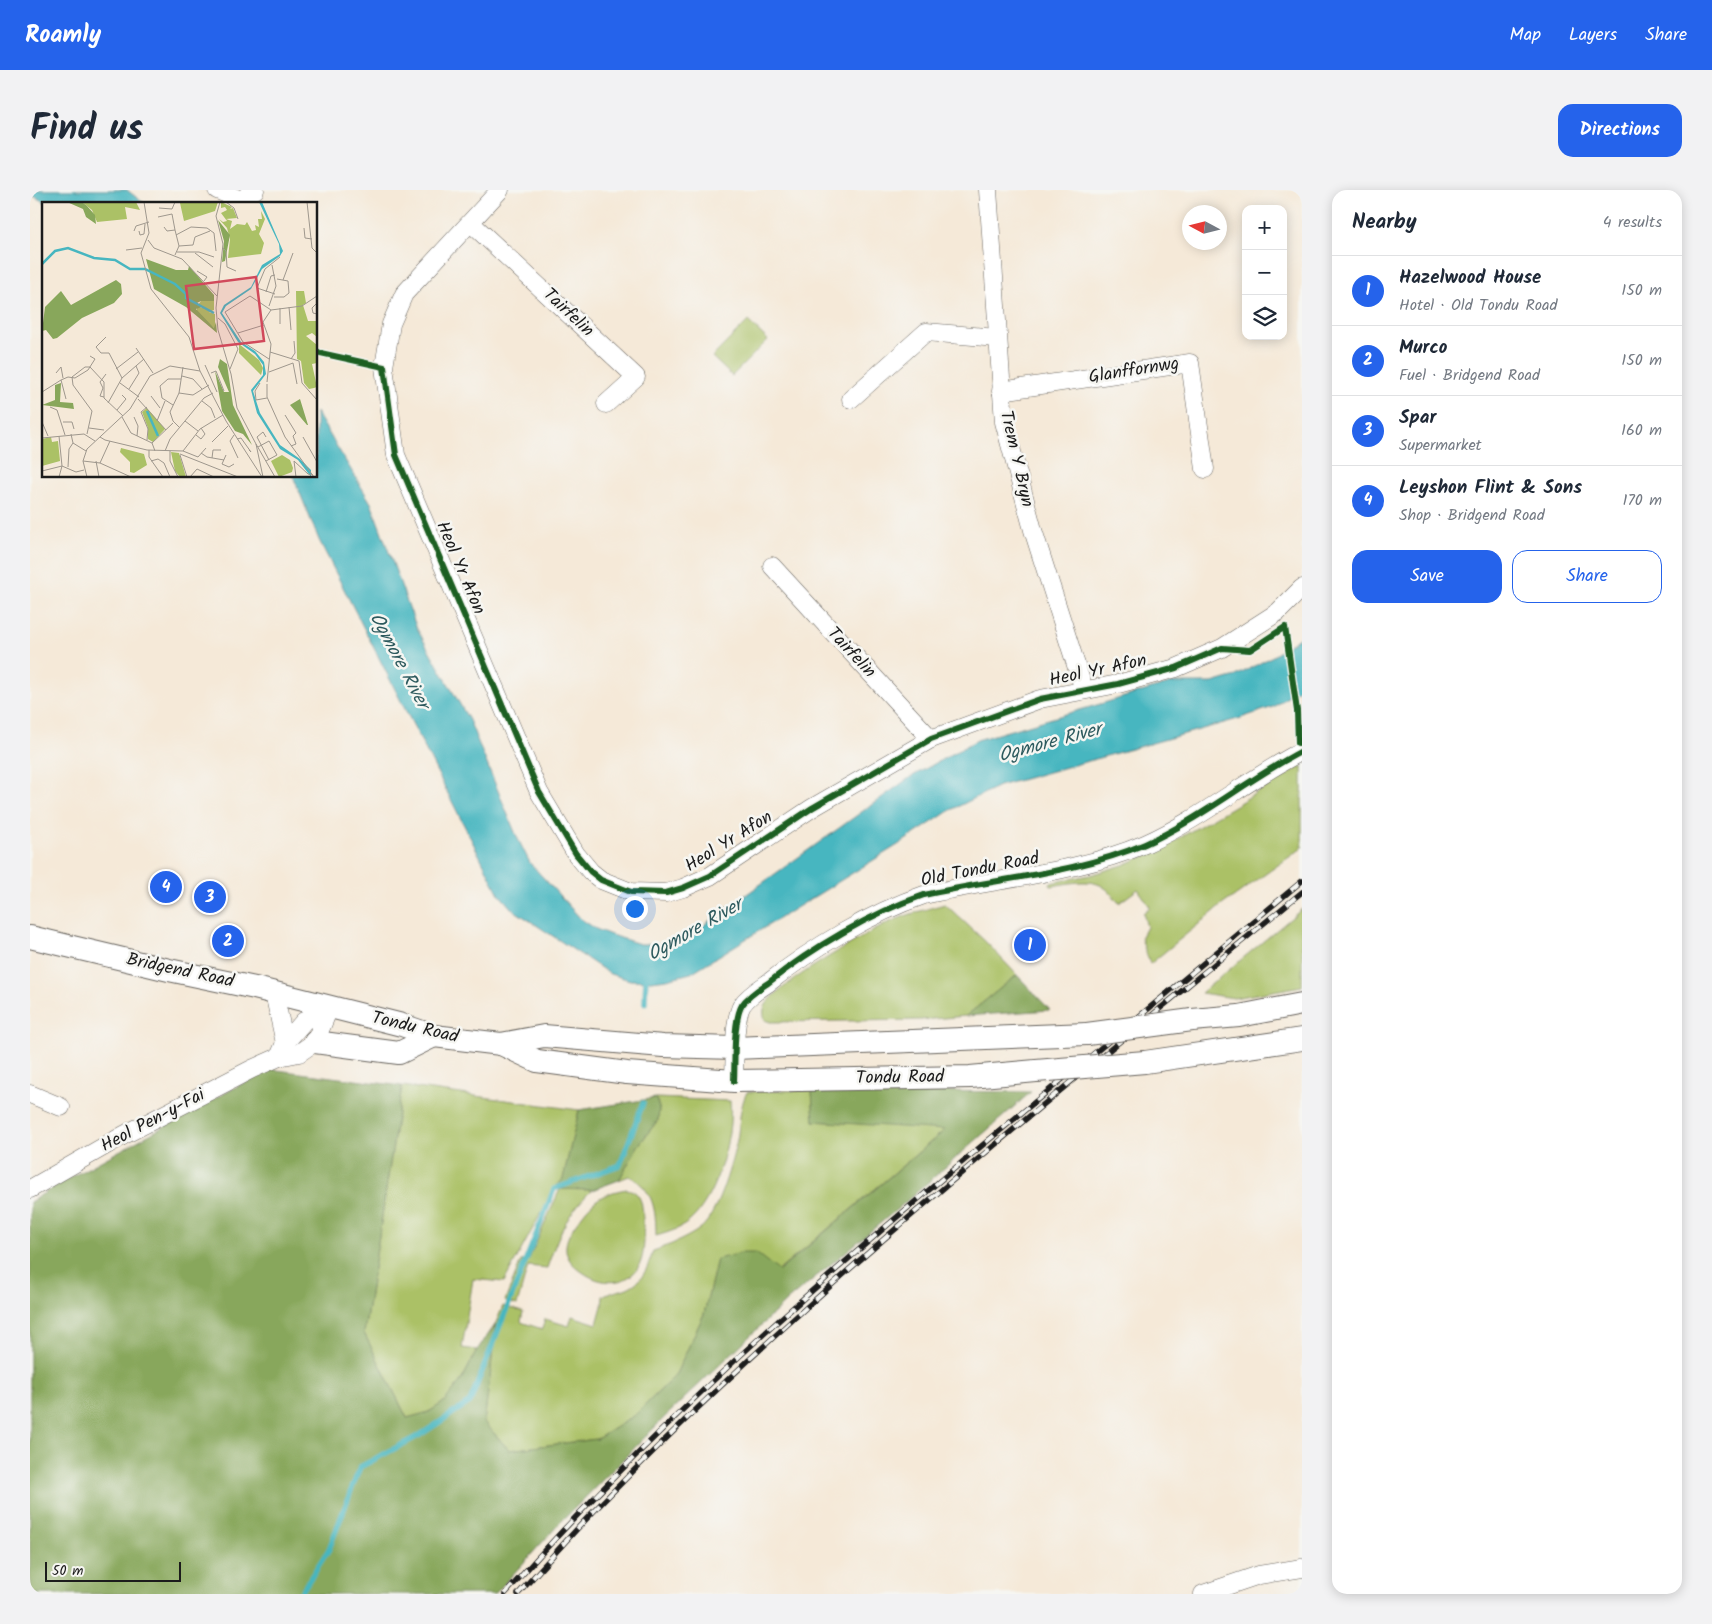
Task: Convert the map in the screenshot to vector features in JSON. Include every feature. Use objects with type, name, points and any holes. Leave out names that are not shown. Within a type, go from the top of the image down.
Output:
[{"type":"main road","name":"Bridgend Road","points":[[30,937],[330,1006]]},
{"type":"main road","name":"Tondu Road","points":[[330,1006],[402,1025],[434,1036],[501,1044],[544,1036],[663,1046],[736,1048],[1087,1034],[1192,1020],[1239,1016],[1302,1004]]},
{"type":"main road","points":[[315,1042],[399,1052],[434,1036]]},
{"type":"main road","name":"Tondu Road","points":[[501,1044],[537,1061],[627,1073],[734,1081],[970,1077],[1145,1062],[1302,1039]]},
{"type":"street","points":[[217,190],[240,200],[255,190]]},
{"type":"street","name":"Heol Yr Afon","points":[[500,190],[404,294],[391,324],[384,367],[396,455],[539,792],[576,854],[591,872],[601,880],[631,892],[666,893],[683,888],[710,876],[812,808],[931,738],[1040,699],[1118,684],[1176,668],[1222,648],[1278,612],[1302,588]]},
{"type":"street","name":"Trem Y Bryn","points":[[988,190],[1004,422],[1033,530],[1084,690]]},
{"type":"street","name":"Tairfelin","points":[[471,223],[636,377],[606,404]]},
{"type":"street","points":[[851,399],[926,332],[997,338]]},
{"type":"street","name":"Glanffornwg","points":[[1001,391],[1190,363],[1206,469]]},
{"type":"street","name":"Tairfelin","points":[[772,566],[931,738]]},
{"type":"street","name":"Old Tondu Road","points":[[734,1081],[737,1018],[743,1003],[808,954],[861,923],[901,902],[924,895],[1068,869],[1120,854],[1171,832],[1302,751]]},
{"type":"street","points":[[274,993],[282,1050]]},
{"type":"street","points":[[315,1042],[330,1006]]},
{"type":"street","name":"Heol Pen-y-Fai","points":[[30,1188],[124,1134],[282,1050],[304,1021],[330,1006]]},
{"type":"street","name":"Heol Pen-y-Fai","points":[[282,1050],[299,1052],[315,1042]]},
{"type":"street","points":[[30,1094],[61,1107]]},
{"type":"street","points":[[1203,1594],[1259,1575],[1302,1568]]},
{"type":"green space","points":[[748,321],[768,340],[732,376],[712,357]]},
{"type":"green space","points":[[1302,766],[1302,848],[1222,905],[1150,964],[1141,938],[1147,927],[1143,913],[1150,907],[1138,889],[1119,903],[1107,889],[1090,882],[1051,886],[1050,883],[1090,875],[1123,865],[1159,850]]},
{"type":"green space","points":[[945,904],[987,943],[1017,975],[966,1016],[921,1020],[770,1022],[765,1020],[764,1009],[770,999],[800,975],[890,922]]},
{"type":"green space","points":[[1302,909],[1302,986],[1234,998],[1201,993]]},
{"type":"green space","points":[[1017,975],[1050,1010],[966,1016]]},
{"type":"green space","points":[[269,1069],[402,1086],[364,1333],[407,1418],[429,1412],[444,1402],[463,1378],[477,1350],[495,1325],[484,1422],[509,1450],[597,1439],[634,1416],[675,1376],[704,1314],[717,1259],[742,1253],[756,1253],[779,1271],[945,1130],[814,1121],[812,1090],[1031,1092],[901,1206],[788,1300],[666,1416],[560,1523],[495,1594],[30,1594],[30,1202],[57,1185]]},
{"type":"green space","points":[[402,1086],[579,1110],[563,1179],[554,1189],[504,1282],[473,1279],[462,1348],[477,1350],[464,1376],[453,1393],[438,1406],[424,1414],[407,1418],[364,1333]]},
{"type":"green space","points":[[812,1090],[814,1121],[946,1129],[778,1271],[717,1259],[704,1314],[675,1376],[634,1416],[597,1439],[509,1450],[484,1422],[495,1325],[503,1306],[523,1312],[521,1322],[542,1329],[545,1319],[569,1326],[572,1316],[597,1324],[603,1296],[628,1288],[634,1284],[646,1270],[653,1251],[694,1233],[710,1218],[720,1197],[728,1172],[737,1140],[741,1110],[747,1092]]},
{"type":"green space","points":[[656,1098],[730,1101],[731,1114],[722,1162],[710,1193],[694,1217],[686,1224],[656,1236],[654,1209],[649,1194],[644,1187],[629,1176],[619,1180],[638,1146],[658,1120],[659,1108]]},
{"type":"green space","points":[[656,1098],[659,1108],[658,1120],[638,1146],[619,1180],[592,1190],[554,1189],[563,1179],[579,1110]]},
{"type":"green space","points":[[560,1189],[592,1190],[569,1217],[555,1245],[547,1268],[528,1266],[517,1305],[505,1301],[521,1261],[529,1259]]},
{"type":"green space","points":[[627,1189],[637,1194],[642,1206],[644,1242],[641,1261],[632,1275],[625,1279],[610,1282],[594,1279],[572,1264],[568,1258],[566,1245],[568,1238],[577,1222],[599,1198]]},
{"type":"water","points":[[30,190],[127,190],[142,202],[44,202],[30,194]]},
{"type":"water","name":"Ogmore River","points":[[318,415],[371,503],[417,629],[469,720],[517,837],[530,863],[581,919],[596,929],[640,944],[671,942],[687,937],[909,778],[977,740],[1172,683],[1212,683],[1236,676],[1273,656],[1302,636],[1302,687],[1273,707],[1238,719],[999,786],[949,811],[898,845],[691,973],[651,981],[630,980],[610,974],[512,909],[499,894],[319,540],[294,478],[318,478]]},
{"type":"waterway","points":[[645,1003],[646,975]]},
{"type":"waterway","points":[[300,1594],[329,1549],[360,1467],[420,1435],[470,1402],[554,1189],[620,1165],[643,1103]]},
{"type":"railway","points":[[505,1594],[579,1513],[656,1435],[817,1286],[984,1144],[1302,881]]},
{"type":"railway","points":[[518,1594],[593,1512],[676,1429],[761,1348],[849,1269],[1029,1116],[1302,892]]},
{"type":"cycle path","points":[[318,352],[384,367],[396,455],[539,792],[576,854],[591,872],[601,880],[631,892],[666,893],[710,876],[812,808],[931,739],[1040,699],[1118,684],[1176,668],[1222,648],[1250,650],[1285,627],[1297,711],[1298,743],[1302,741]]},
{"type":"cycle path","points":[[734,1081],[737,1021],[742,1005],[754,993],[803,957],[843,933],[883,911],[924,895],[1064,869],[1118,854],[1145,844],[1186,823],[1302,751]]},
{"type":"place","name":"Leyshon Flint & Sons","points":[[166,887]]},
{"type":"place","name":"Spar","points":[[210,897]]},
{"type":"place","name":"Murco","points":[[228,941]]},
{"type":"place","name":"Hazelwood House","points":[[1030,945]]}]
